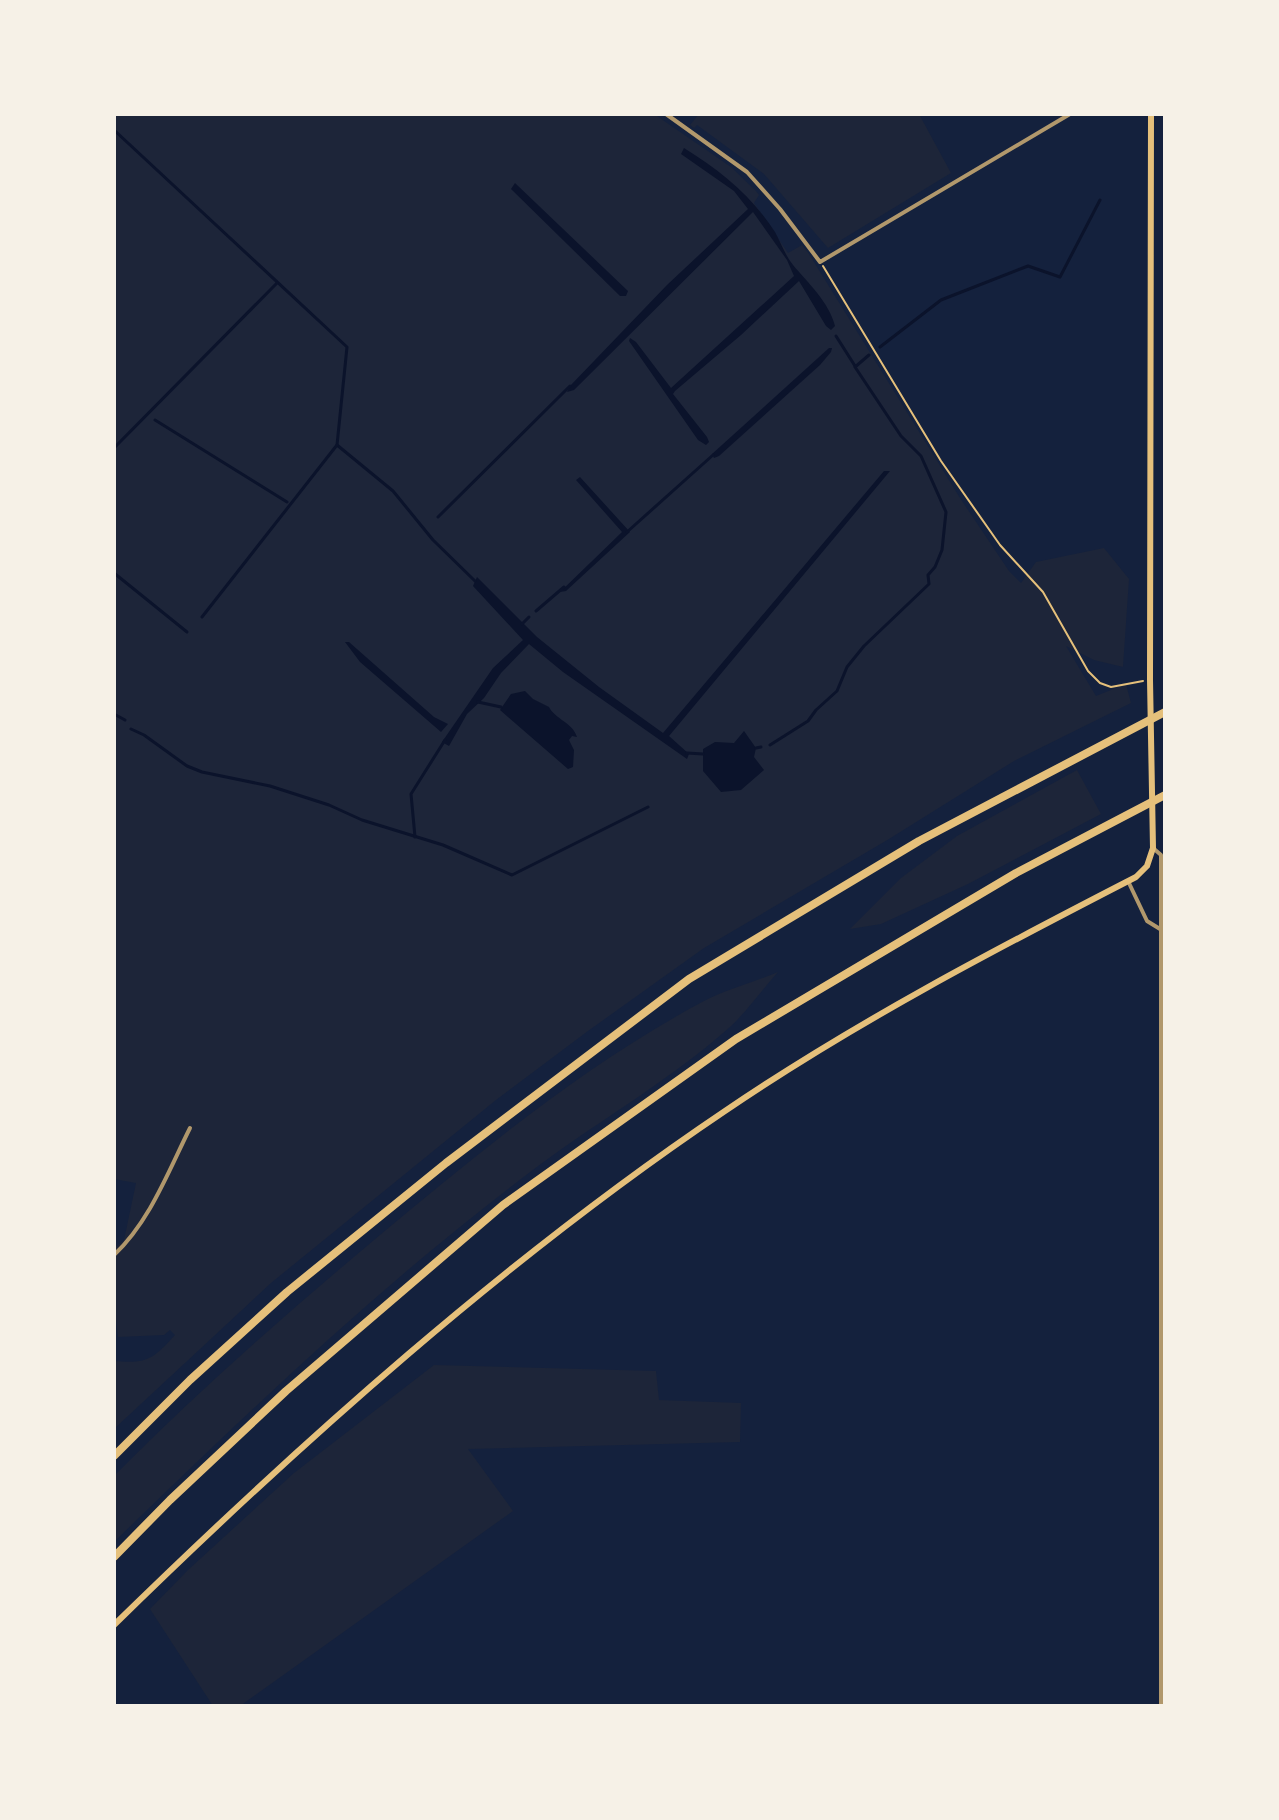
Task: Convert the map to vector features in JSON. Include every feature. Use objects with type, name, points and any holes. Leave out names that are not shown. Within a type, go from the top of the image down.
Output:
[{"type":"highway","points":[[114,1456],[190,1380],[287,1292],[446,1163],[689,979],[919,841],[1165,712]]},
{"type":"highway","points":[[114,1557],[286,1391],[503,1205],[736,1039],[934,919],[1165,795]]},
{"type":"main road","points":[[114,1625],[262,1484],[434,1334],[635,1175],[726,1110],[863,1023],[967,964],[1128,881],[1147,866],[1153,848],[1150,680],[1151,114]]},
{"type":"street","points":[[666,114],[747,172],[820,262],[1070,114]]},
{"type":"street","points":[[1153,848],[1161,855],[1161,1706]]},
{"type":"street","points":[[1128,881],[1140,900],[1147,921],[1160,929]]},
{"type":"street","points":[[114,1255],[132,1238],[144,1220],[190,1128]]},
{"type":"path","points":[[820,262],[941,461],[1000,545],[1043,592],[1088,671],[1100,683],[1111,687],[1150,680]]},
{"type":"shaded area","points":[[114,114],[654,114],[731,167],[756,191],[759,195],[754,203],[788,253],[802,245],[960,498],[1009,571],[1021,583],[1036,562],[1104,548],[1129,579],[1123,667],[1094,660],[1066,646],[1096,696],[1126,684],[1131,703],[1014,761],[704,948],[496,1100],[271,1283],[114,1429],[114,1361],[135,1362],[149,1358],[175,1335],[170,1330],[164,1335],[118,1337],[114,1304],[114,1249],[124,1240],[136,1183],[114,1179]]},
{"type":"shaded area","points":[[699,114],[919,114],[951,173],[828,248],[764,174],[697,125],[694,128],[690,125]]},
{"type":"shaded area","points":[[684,148],[723,175],[756,206],[775,232],[790,261],[823,301],[835,326],[831,330],[826,326],[799,281],[675,391],[673,394],[707,437],[709,442],[706,445],[698,440],[629,341],[630,338],[636,342],[671,388],[794,276],[787,260],[753,212],[574,390],[567,392],[667,285],[748,209],[734,191],[681,154]]},
{"type":"shaded area","points":[[515,183],[628,291],[626,296],[620,296],[511,189]]},
{"type":"shaded area","points":[[832,348],[831,352],[820,365],[714,458],[712,454]]},
{"type":"shaded area","points":[[884,471],[890,471],[669,736],[689,754],[687,759],[563,672],[529,644],[467,714],[449,746],[442,742],[493,668],[523,640],[473,586],[477,577],[537,637],[663,733]]},
{"type":"shaded area","points":[[580,477],[630,532],[566,591],[560,592],[622,532],[576,480]]},
{"type":"shaded area","points":[[345,642],[349,642],[434,717],[448,724],[441,732],[360,662]]},
{"type":"shaded area","points":[[525,691],[549,707],[575,732],[577,737],[572,736],[569,740],[574,750],[573,767],[568,769],[500,710],[511,694]]},
{"type":"shaded area","points":[[744,731],[756,748],[754,757],[764,770],[741,790],[721,792],[703,771],[703,749],[715,742],[734,743]]},
{"type":"shaded area","points":[[1077,770],[1101,814],[968,884],[881,924],[850,929],[901,878],[957,836]]},
{"type":"shaded area","points":[[778,972],[736,1021],[706,1047],[550,1157],[417,1262],[263,1399],[114,1542],[114,1476],[311,1293],[457,1171],[577,1080],[704,1001]]},
{"type":"shaded area","points":[[434,1365],[656,1371],[659,1400],[741,1403],[740,1442],[468,1449],[513,1511],[240,1706],[213,1706],[150,1609],[294,1473]]},
{"type":"waterway","points":[[114,130],[347,347],[337,445],[393,491],[433,540],[475,581]]},
{"type":"waterway","points":[[880,347],[941,300],[1028,266],[1060,277],[1100,200]]},
{"type":"waterway","points":[[114,448],[277,283]]},
{"type":"waterway","points":[[836,336],[855,366]]},
{"type":"waterway","points":[[770,745],[808,721],[837,691],[847,667],[864,646],[929,584],[928,575],[942,550],[946,512],[921,456],[901,436],[855,367],[869,355]]},
{"type":"waterway","points":[[438,517],[570,386]]},
{"type":"waterway","points":[[155,420],[287,502]]},
{"type":"waterway","points":[[202,617],[337,445]]},
{"type":"waterway","points":[[627,532],[713,455]]},
{"type":"waterway","points":[[114,573],[187,632]]},
{"type":"waterway","points":[[536,611],[564,587]]},
{"type":"waterway","points":[[522,624],[529,617]]},
{"type":"waterway","points":[[478,702],[501,707]]},
{"type":"waterway","points":[[114,714],[125,720]]},
{"type":"waterway","points":[[131,729],[187,766],[202,772],[270,786],[329,805],[362,820],[443,845],[512,875],[648,807]]},
{"type":"waterway","points":[[415,837],[411,794],[445,740]]},
{"type":"waterway","points":[[756,748],[761,747]]},
{"type":"waterway","points":[[687,753],[703,754]]}]
